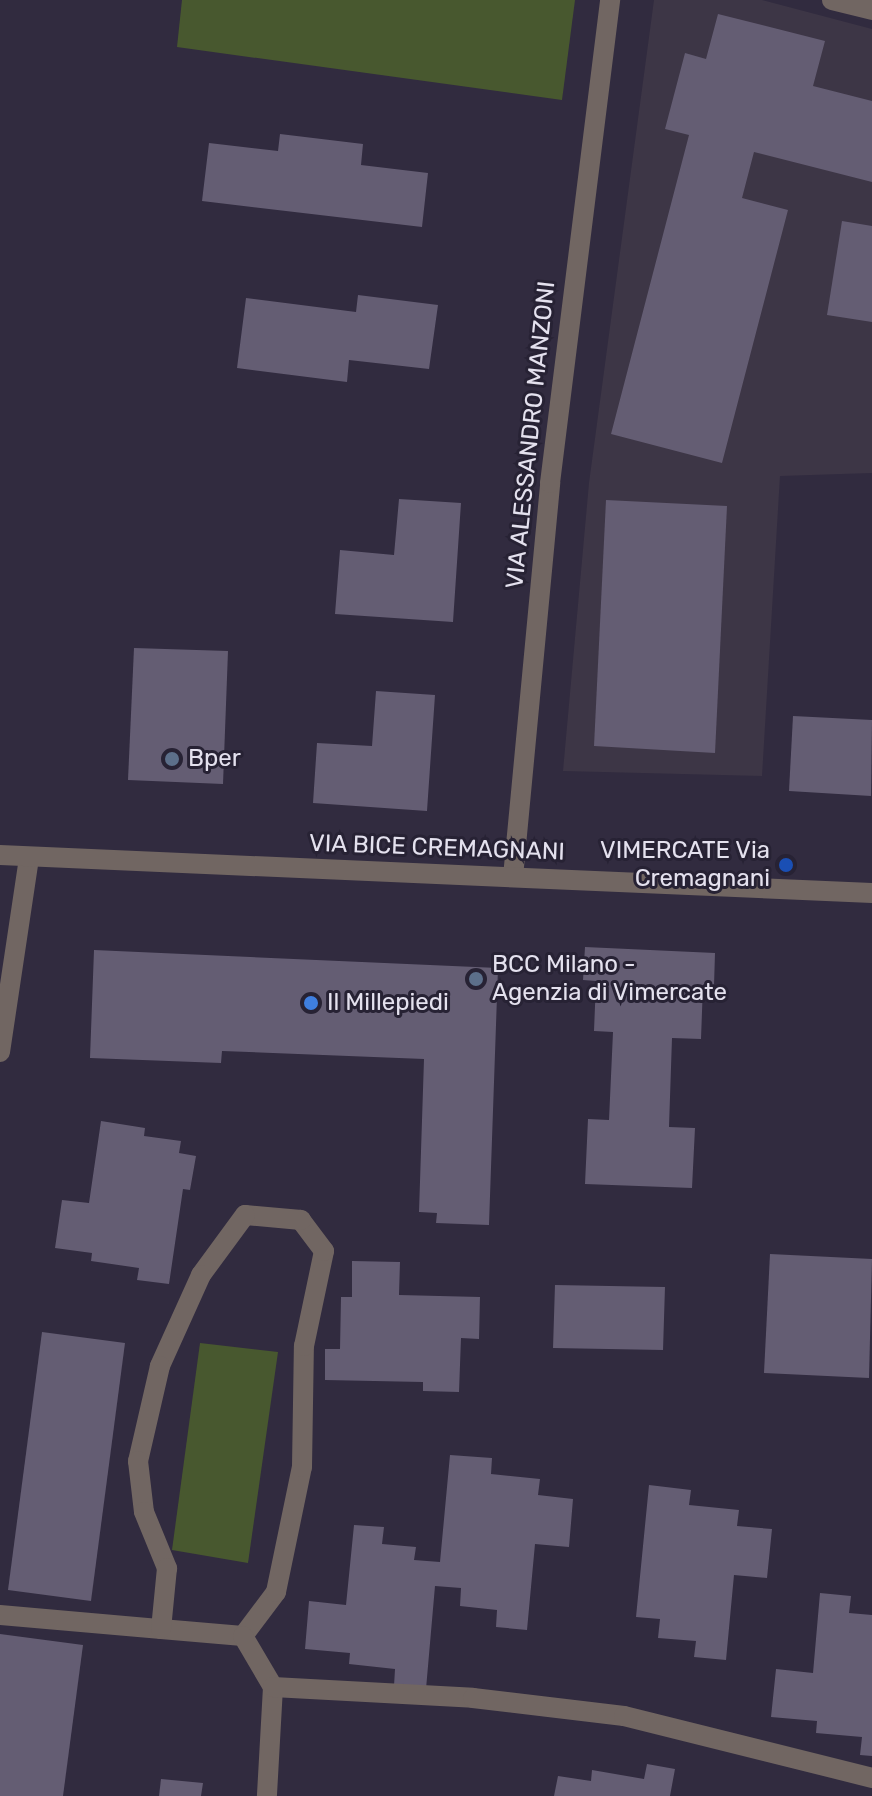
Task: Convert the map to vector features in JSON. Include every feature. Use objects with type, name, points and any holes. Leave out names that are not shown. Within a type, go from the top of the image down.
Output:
[{"type":"street","name":"VIA ALESSANDRO MANZONI","points":[[513,877],[550,483],[610,0]]},
{"type":"street","points":[[832,0],[872,10]]},
{"type":"street","name":"VIA BICE CREMAGNANI","points":[[0,855],[872,893]]},
{"type":"street","points":[[0,1052],[29,857]]},
{"type":"street","points":[[161,1629],[167,1568],[144,1512],[138,1461],[160,1366],[201,1275],[245,1215],[301,1220],[324,1251],[304,1346],[302,1467],[276,1592],[243,1636]]},
{"type":"street","points":[[0,1615],[243,1636]]},
{"type":"street","points":[[243,1636],[273,1687],[267,1796]]},
{"type":"street","points":[[273,1687],[473,1698],[624,1716],[872,1778]]},
{"type":"shaded area","points":[[654,0],[762,0],[872,29],[872,473],[780,476],[762,776],[563,771],[589,483]]},
{"type":"green space","points":[[182,0],[575,0],[562,100],[177,47]]},
{"type":"green space","points":[[200,1343],[278,1352],[248,1563],[172,1550]]},
{"type":"building","points":[[718,14],[825,41],[813,86],[872,101],[872,182],[754,152],[742,198],[788,210],[722,463],[611,434],[689,135],[665,129],[685,53],[706,59]]},
{"type":"building","points":[[280,134],[363,144],[361,165],[428,173],[422,227],[202,201],[209,143],[278,151]]},
{"type":"building","points":[[842,221],[872,226],[872,322],[827,315]]},
{"type":"building","points":[[358,295],[438,305],[429,369],[349,360],[347,382],[237,368],[246,298],[356,312]]},
{"type":"building","points":[[399,499],[461,503],[453,622],[335,614],[340,550],[394,555]]},
{"type":"building","points":[[606,500],[727,506],[715,753],[594,746]]},
{"type":"building","points":[[134,648],[228,651],[223,784],[128,780]]},
{"type":"building","points":[[376,691],[435,695],[427,811],[313,803],[317,743],[372,746]]},
{"type":"building","points":[[793,716],[872,720],[871,796],[789,791]]},
{"type":"building","points":[[585,947],[715,953],[714,986],[703,985],[701,1039],[672,1038],[669,1127],[695,1128],[692,1188],[585,1184],[588,1119],[609,1120],[613,1032],[594,1031],[596,981],[583,980]]},
{"type":"building","points":[[94,950],[498,968],[489,1225],[436,1223],[437,1213],[419,1212],[424,1059],[222,1051],[221,1063],[90,1058]]},
{"type":"building","points":[[101,1121],[145,1128],[144,1136],[181,1141],[179,1153],[196,1156],[190,1190],[183,1189],[169,1284],[137,1280],[139,1268],[91,1261],[92,1253],[55,1248],[62,1200],[89,1203]]},
{"type":"building","points":[[770,1254],[872,1259],[869,1378],[764,1373]]},
{"type":"building","points":[[352,1261],[400,1262],[399,1295],[480,1297],[479,1339],[461,1338],[459,1392],[423,1391],[423,1382],[325,1380],[325,1349],[340,1349],[341,1297],[352,1297]]},
{"type":"building","points":[[555,1285],[665,1287],[663,1350],[553,1348]]},
{"type":"building","points":[[42,1332],[125,1343],[91,1601],[8,1590]]},
{"type":"building","points":[[450,1455],[492,1458],[491,1474],[540,1479],[538,1495],[573,1499],[569,1547],[535,1544],[527,1630],[496,1627],[497,1610],[460,1606],[461,1588],[435,1586],[426,1689],[394,1686],[395,1669],[349,1664],[350,1653],[305,1649],[309,1601],[346,1605],[354,1525],[384,1527],[382,1544],[416,1547],[414,1560],[440,1562]]},
{"type":"building","points":[[649,1485],[691,1490],[689,1505],[739,1510],[737,1526],[772,1529],[767,1578],[734,1575],[726,1660],[694,1657],[696,1641],[658,1638],[660,1619],[636,1617]]},
{"type":"building","points":[[820,1593],[851,1596],[849,1613],[872,1615],[872,1756],[860,1755],[862,1737],[816,1733],[817,1721],[771,1717],[776,1669],[813,1673]]},
{"type":"building","points":[[0,1634],[83,1645],[63,1796],[0,1796]]},
{"type":"building","points":[[647,1764],[675,1769],[670,1796],[554,1796],[558,1776],[591,1781],[592,1770],[644,1779]]},
{"type":"building","points":[[161,1779],[203,1783],[201,1796],[159,1796]]},
{"type":"place","name":"Bper","points":[[172,759]]},
{"type":"place","name":"VIMERCATE Via Cremagnani","points":[[786,865]]},
{"type":"place","name":"BCC Milano - Agenzia di Vimercate","points":[[476,979]]},
{"type":"place","name":"Il Millepiedi","points":[[311,1003]]}]
